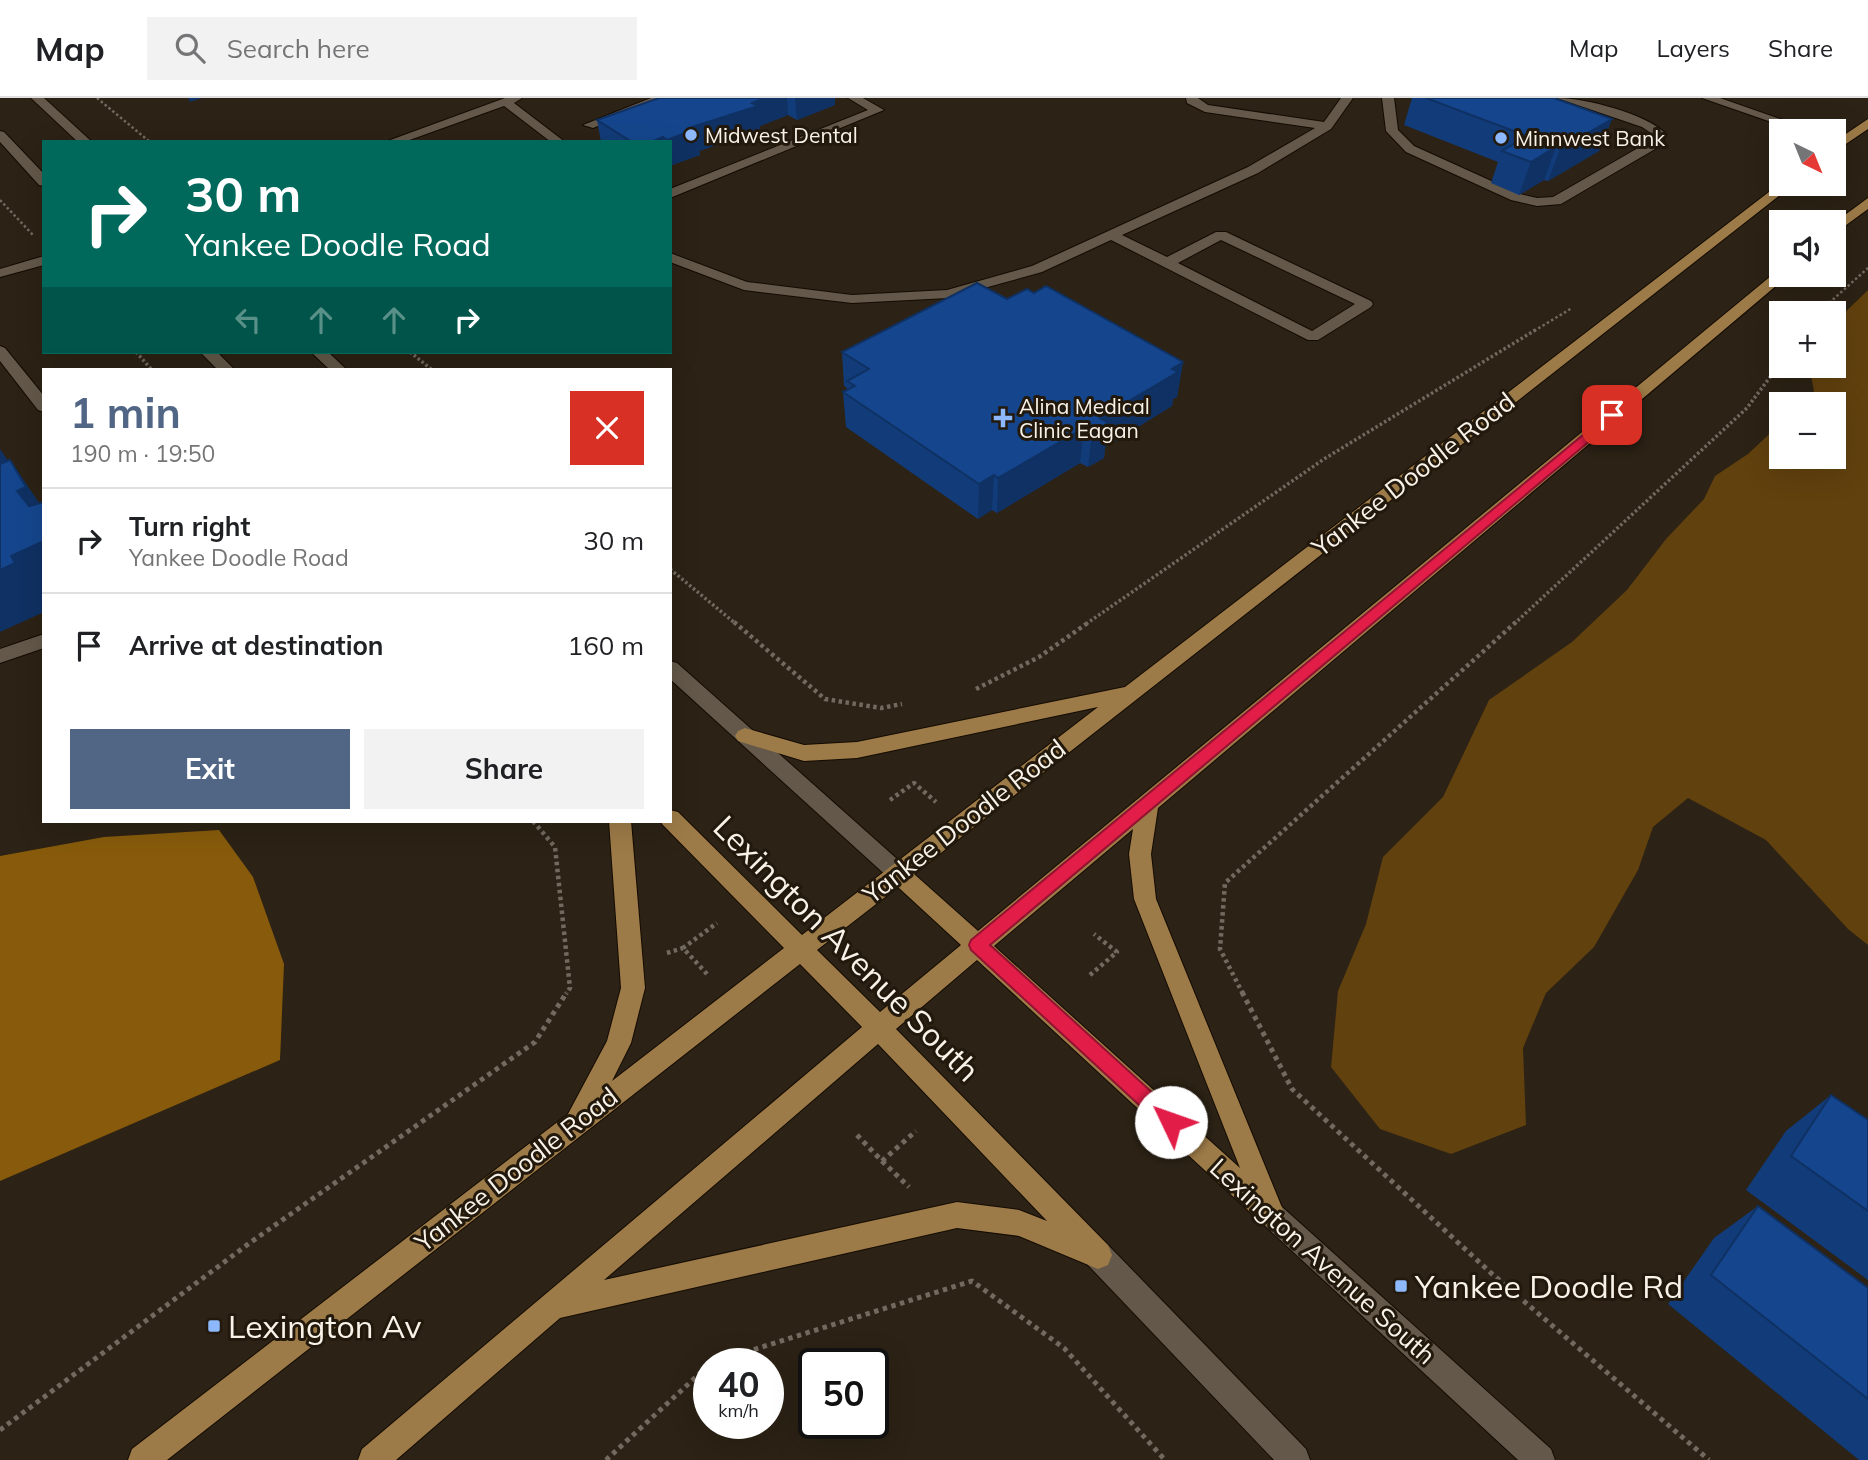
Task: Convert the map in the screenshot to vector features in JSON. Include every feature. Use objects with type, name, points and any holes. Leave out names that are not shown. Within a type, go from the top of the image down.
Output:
[{"type":"main road","points":[[1846,137],[1868,123]]},
{"type":"main road","name":"Yankee Doodle Road","points":[[143,1460],[1772,196]]},
{"type":"main road","points":[[1846,220],[1868,202]]},
{"type":"main road","points":[[373,1460],[879,1028],[1769,285]]},
{"type":"main road","points":[[745,736],[804,753],[857,750],[1130,693]]},
{"type":"main road","points":[[1148,803],[1140,854],[1145,899],[1272,1214]]},
{"type":"main road","name":"Lexington Avenue South","points":[[672,820],[879,1028],[1098,1255]]},
{"type":"main road","points":[[576,1122],[619,1043],[633,988],[620,823]]},
{"type":"main road","name":"Lexington Avenue South","points":[[898,873],[1272,1214]]},
{"type":"main road","points":[[553,1306],[957,1215],[1019,1223],[1098,1255]]},
{"type":"street","points":[[37,98],[84,140]]},
{"type":"street","points":[[589,125],[662,98]]},
{"type":"street","points":[[672,193],[878,110],[854,98]]},
{"type":"street","points":[[1192,98],[1191,100],[1205,108],[1260,110],[1327,126]]},
{"type":"street","points":[[672,258],[744,286],[852,299],[948,294],[1037,269],[1253,170],[1327,126],[1347,98]]},
{"type":"street","points":[[1388,98],[1392,131],[1410,149],[1516,197],[1537,202],[1556,201],[1658,142],[1660,134],[1646,124],[1563,98]]},
{"type":"street","points":[[1708,98],[1772,119]]},
{"type":"street","points":[[409,139],[511,100],[557,140]]},
{"type":"street","points":[[0,135],[42,180]]},
{"type":"street","points":[[1112,235],[1167,263],[1313,337],[1366,304],[1221,235],[1167,263]]},
{"type":"street","points":[[0,273],[42,261]]},
{"type":"street","points":[[0,351],[42,404]]},
{"type":"street","points":[[210,354],[225,368]]},
{"type":"street","points":[[321,354],[337,368]]},
{"type":"street","points":[[0,656],[42,641]]},
{"type":"street","name":"Lexington Avenue South","points":[[672,670],[898,873]]},
{"type":"street","name":"Lexington Avenue South","points":[[1272,1214],[1540,1460]]},
{"type":"street","name":"Lexington Avenue South","points":[[1098,1255],[1295,1460]]},
{"type":"path","points":[[97,98],[148,140]]},
{"type":"path","points":[[0,200],[35,237]]},
{"type":"path","points":[[1831,301],[1868,268]]},
{"type":"path","points":[[976,689],[1040,657],[1324,459],[1576,306]]},
{"type":"path","points":[[138,354],[150,368]]},
{"type":"path","points":[[412,354],[430,368]]},
{"type":"path","points":[[1709,1460],[1491,1273],[1292,1089],[1220,949],[1225,883],[1534,606],[1747,408],[1769,378]]},
{"type":"path","points":[[672,571],[825,699],[881,708],[908,703]]},
{"type":"path","points":[[890,800],[914,783],[937,803]]},
{"type":"path","points":[[0,1430],[251,1242],[535,1042],[570,988],[555,847],[535,823]]},
{"type":"path","points":[[707,974],[683,948],[717,923]]},
{"type":"path","points":[[1090,975],[1117,952],[1094,934]]},
{"type":"path","points":[[881,1161],[916,1131]]},
{"type":"path","points":[[857,1135],[911,1188]]},
{"type":"path","points":[[761,1348],[972,1281],[1064,1348],[1164,1460]]},
{"type":"path","points":[[606,1460],[693,1380]]},
{"type":"shaded area","points":[[1868,290],[1868,945],[1848,929],[1766,840],[1688,798],[1653,827],[1638,870],[1594,947],[1546,993],[1523,1048],[1526,1125],[1451,1154],[1380,1129],[1331,1067],[1338,991],[1366,924],[1383,857],[1443,797],[1489,700],[1572,642],[1627,590],[1666,539],[1704,499],[1715,476],[1748,454],[1769,434],[1769,469],[1846,469],[1846,392],[1813,392],[1811,378],[1846,378],[1846,311]]},
{"type":"shaded area","points":[[219,830],[253,877],[284,964],[280,1060],[0,1181],[0,856],[104,837]]},
{"type":"building","points":[[659,98],[765,98],[752,103],[758,106],[692,127],[696,129],[667,140],[663,137],[656,140],[629,140],[597,120]]},
{"type":"building","points":[[1426,98],[1554,98],[1612,119],[1560,149],[1556,147],[1531,162],[1502,151],[1527,136]]},
{"type":"building","name":"Alina Medical Clinic Eagan","points":[[977,283],[1007,299],[1027,289],[1034,293],[1046,286],[1183,362],[1172,369],[1178,372],[1100,418],[1108,423],[1092,432],[1084,428],[998,478],[994,475],[979,484],[843,392],[855,386],[847,381],[869,369],[842,352]]},
{"type":"building","points":[[10,460],[26,487],[17,491],[29,506],[42,503],[42,542],[11,556],[15,563],[0,570],[0,464]]},
{"type":"building","points":[[1831,1095],[1868,1120],[1868,1211],[1791,1156]]},
{"type":"building","points":[[1758,1206],[1868,1288],[1868,1399],[1711,1275]]},
{"type":"place","name":"Midwest Dental","points":[[691,135]]},
{"type":"place","name":"Minnwest Bank","points":[[1501,138]]},
{"type":"place","name":"Alina Medical Clinic Eagan","points":[[1003,418]]},
{"type":"place","name":"Yankee Doodle Rd","points":[[1401,1286]]},
{"type":"place","name":"Lexington Av","points":[[214,1326]]},
{"type":"route","points":[[1171,1122],[978,945],[1612,415]]}]
